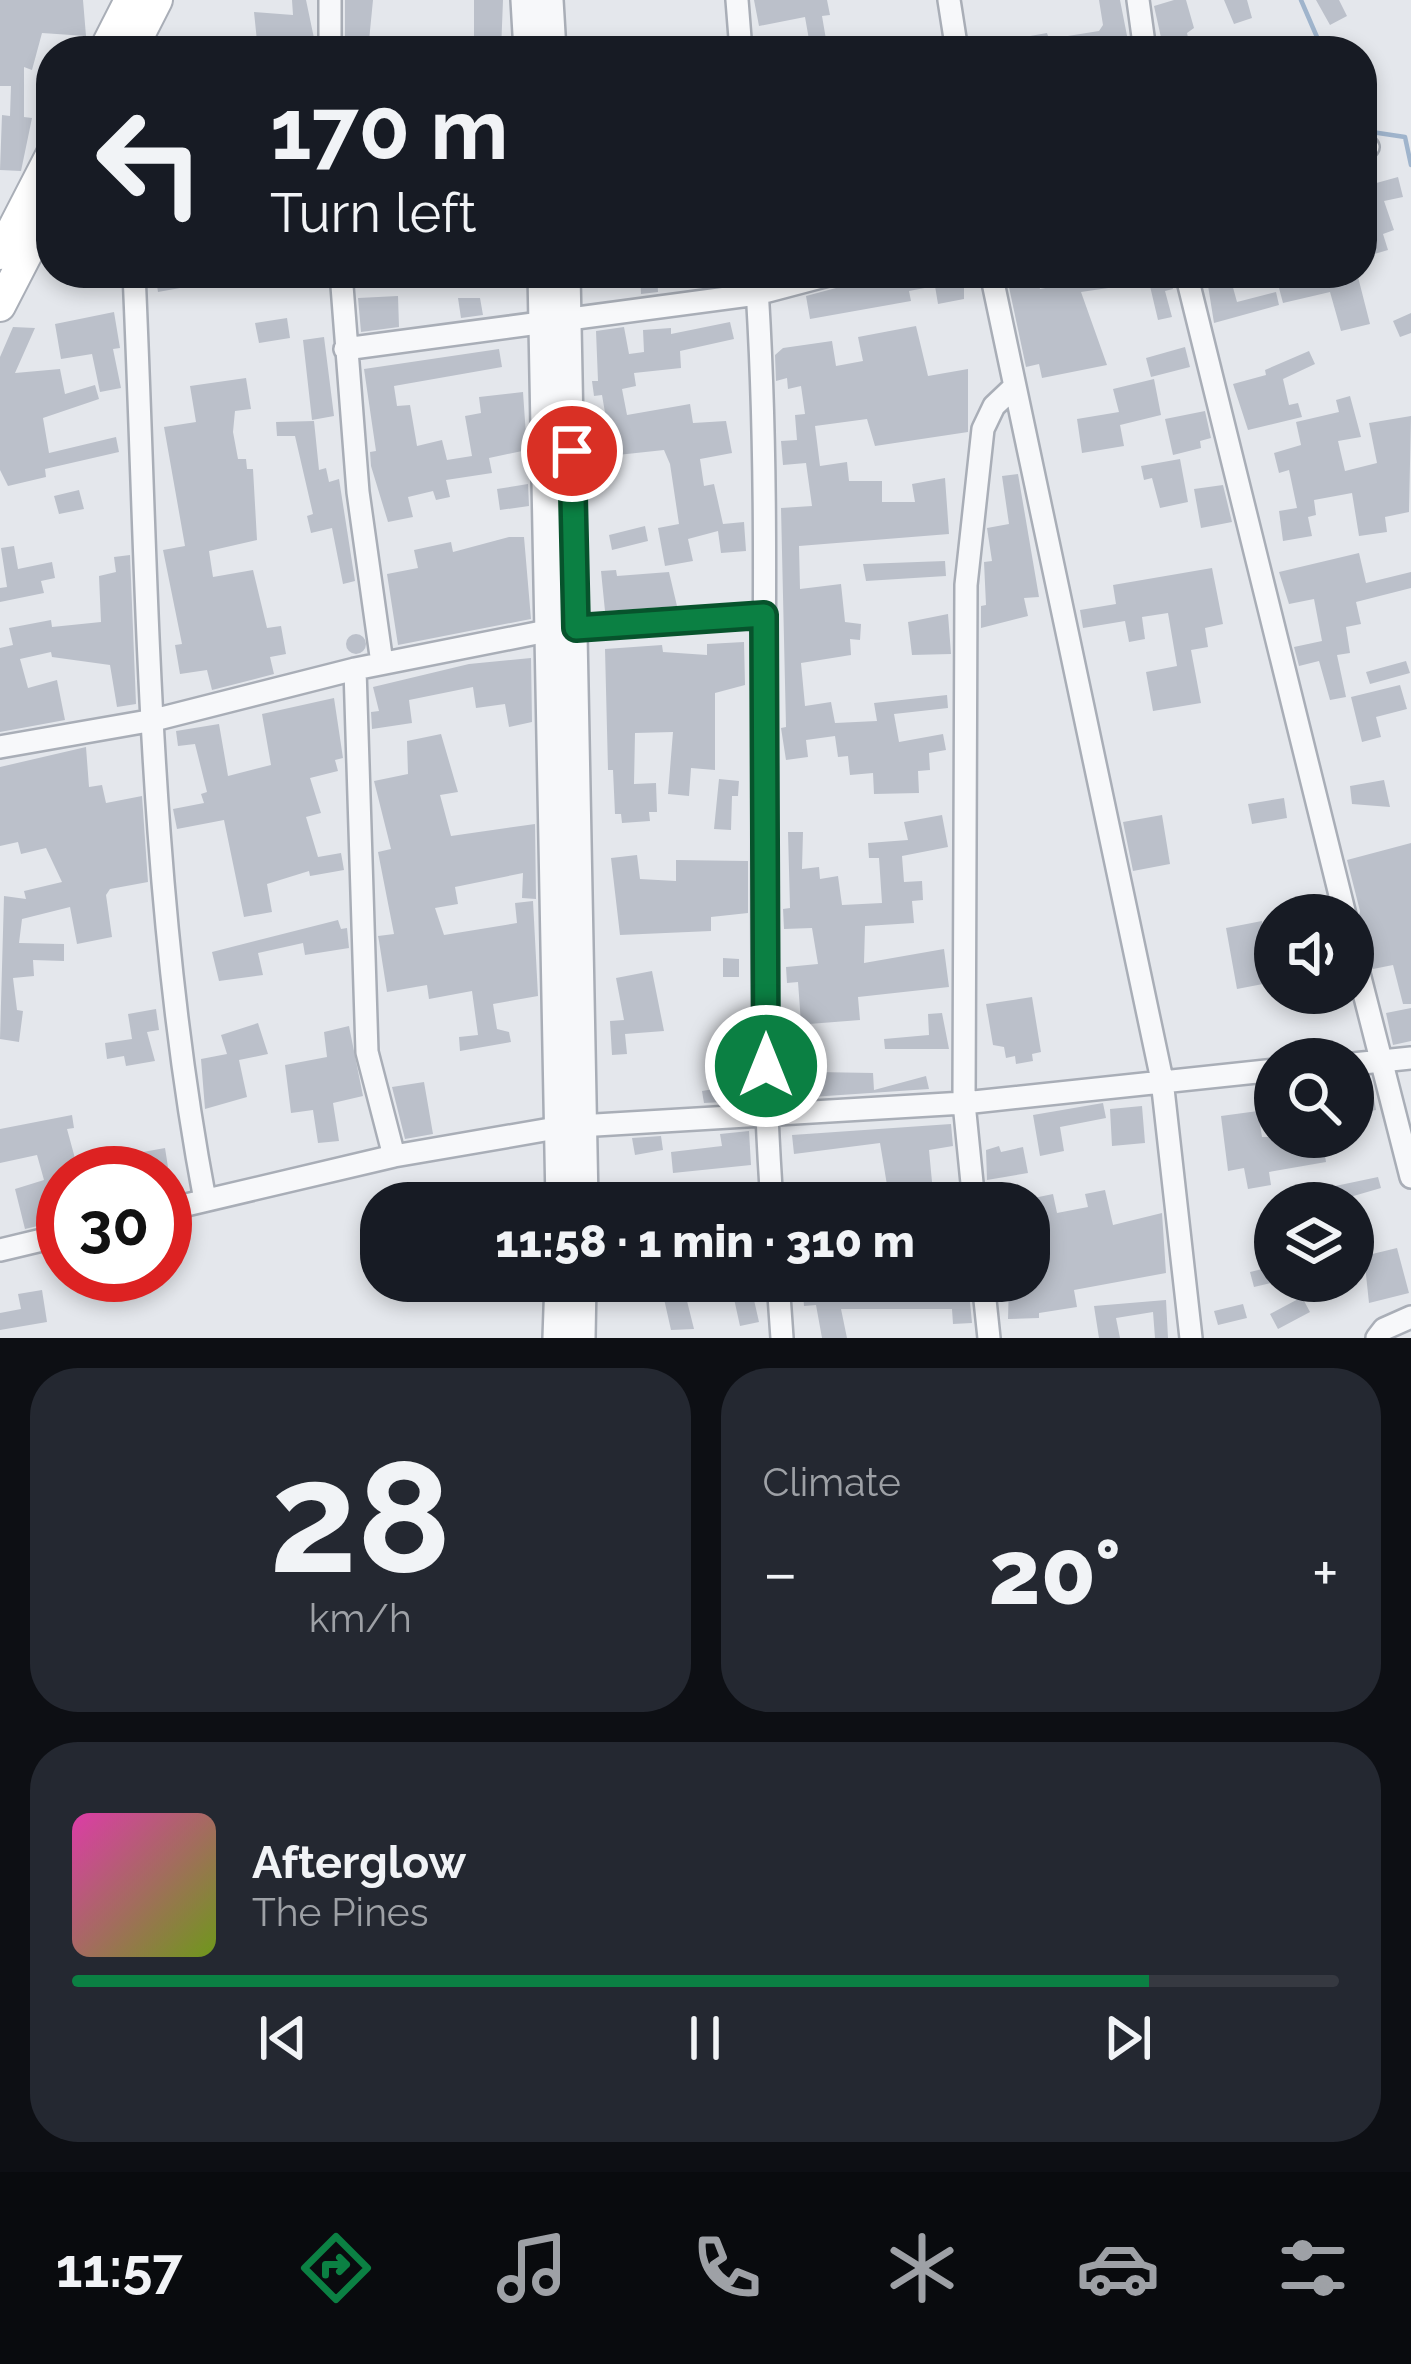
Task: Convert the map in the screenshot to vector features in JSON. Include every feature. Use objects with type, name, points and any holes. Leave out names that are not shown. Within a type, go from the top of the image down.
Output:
[{"type":"main road","points":[[112,36],[130,0]]},
{"type":"main road","points":[[139,36],[157,0]]},
{"type":"main road","points":[[0,254],[36,184]]},
{"type":"main road","points":[[0,306],[36,236]]},
{"type":"street","points":[[330,0],[330,36]]},
{"type":"street","points":[[525,0],[527,36]]},
{"type":"street","points":[[549,0],[551,36]]},
{"type":"street","points":[[737,0],[740,36]]},
{"type":"street","points":[[949,0],[955,36]]},
{"type":"street","points":[[1138,0],[1143,36]]},
{"type":"street","points":[[135,288],[154,720],[184,1094],[205,1200]]},
{"type":"street","points":[[342,288],[382,663]]},
{"type":"street","points":[[547,288],[557,319]]},
{"type":"street","points":[[563,288],[557,319],[574,1126],[581,1182]]},
{"type":"street","points":[[345,349],[734,288]]},
{"type":"street","points":[[757,288],[771,1182]]},
{"type":"street","points":[[995,288],[1012,388],[1162,1080],[1190,1338]]},
{"type":"street","points":[[1190,288],[1340,894]]},
{"type":"street","points":[[972,1182],[964,1102],[966,584],[983,429],[994,406],[1012,388]]},
{"type":"street","points":[[0,747],[154,720],[382,663],[564,629],[764,615]]},
{"type":"street","points":[[355,669],[368,1052],[394,1156]]},
{"type":"street","points":[[1368,1014],[1411,1177]]},
{"type":"street","points":[[1374,1062],[1411,1058]]},
{"type":"street","points":[[192,1203],[394,1156],[574,1126],[964,1102],[1254,1072]]},
{"type":"street","points":[[564,1182],[574,1126]]},
{"type":"street","points":[[0,1250],[36,1241]]},
{"type":"street","points":[[557,1338],[558,1302]]},
{"type":"street","points":[[581,1338],[582,1302]]},
{"type":"street","points":[[779,1302],[782,1338]]},
{"type":"street","points":[[984,1302],[988,1338]]},
{"type":"street","points":[[1377,1338],[1411,1317]]},
{"type":"building","points":[[0,0],[83,0],[86,36],[36,36],[32,70],[24,67],[24,117],[32,118],[21,171],[0,170],[2,115],[10,116],[11,86],[0,86]]},
{"type":"building","points":[[292,0],[306,0],[314,36],[256,36],[254,12],[293,15]]},
{"type":"building","points":[[345,0],[373,0],[369,36],[345,36]]},
{"type":"building","points":[[474,0],[503,0],[502,36],[474,36]]},
{"type":"building","points":[[754,0],[827,0],[830,15],[822,16],[825,36],[808,36],[805,17],[759,26]]},
{"type":"building","points":[[1099,0],[1120,0],[1127,36],[1068,36],[1099,31],[1103,25]]},
{"type":"building","points":[[1186,0],[1194,28],[1188,36],[1161,36],[1154,6]]},
{"type":"building","points":[[1224,0],[1247,0],[1252,18],[1234,24]]},
{"type":"building","points":[[1316,0],[1339,0],[1347,16],[1330,25]]},
{"type":"building","points":[[1398,177],[1403,197],[1384,201],[1394,230],[1383,234],[1388,250],[1377,253],[1377,183]]},
{"type":"building","points":[[836,288],[925,288],[909,291],[911,301],[810,319],[806,296]]},
{"type":"building","points":[[935,288],[964,288],[964,299],[938,304]]},
{"type":"building","points":[[1009,288],[1108,288],[1081,292],[1107,365],[1042,378],[1039,364],[1026,367]]},
{"type":"building","points":[[1150,288],[1173,288],[1165,291],[1172,317],[1158,320]]},
{"type":"building","points":[[1208,288],[1233,288],[1237,302],[1276,292],[1279,305],[1214,323]]},
{"type":"building","points":[[1279,288],[1361,288],[1370,324],[1341,331],[1330,292],[1283,303]]},
{"type":"building","points":[[398,296],[399,327],[361,332],[358,298]]},
{"type":"building","points":[[458,298],[480,298],[483,315],[461,318]]},
{"type":"building","points":[[114,312],[120,348],[113,349],[121,388],[100,392],[92,354],[61,359],[55,324]]},
{"type":"building","points":[[1411,313],[1411,333],[1400,337],[1393,321]]},
{"type":"building","points":[[287,318],[290,338],[259,343],[255,323]]},
{"type":"building","points":[[730,322],[734,339],[680,351],[681,368],[634,373],[636,386],[622,389],[627,415],[690,404],[693,423],[726,421],[732,453],[700,459],[704,486],[714,484],[723,524],[744,522],[746,551],[721,553],[718,531],[688,539],[693,561],[665,566],[658,528],[679,524],[670,464],[664,450],[599,457],[596,438],[609,436],[602,395],[594,396],[592,381],[598,381],[596,331],[624,327],[629,354],[644,352],[643,330],[671,328],[671,334]]},
{"type":"building","points":[[916,326],[928,376],[968,369],[968,432],[875,446],[867,419],[815,426],[820,466],[847,462],[849,481],[882,481],[882,502],[915,502],[912,484],[945,478],[949,534],[799,546],[800,589],[841,584],[845,622],[861,624],[860,640],[850,639],[851,655],[801,663],[805,706],[831,702],[835,723],[877,721],[874,703],[947,695],[948,708],[894,714],[899,742],[943,734],[946,750],[929,753],[930,770],[918,771],[919,793],[874,794],[873,773],[850,775],[848,756],[838,757],[835,736],[806,740],[808,757],[786,760],[781,728],[786,727],[781,508],[812,506],[806,463],[783,465],[781,441],[797,440],[795,415],[805,414],[801,386],[788,389],[787,378],[776,381],[775,355],[783,348],[832,341],[836,366],[863,361],[858,337]]},
{"type":"building","points":[[13,327],[35,328],[15,373],[60,369],[65,394],[95,385],[99,399],[43,418],[49,453],[116,437],[119,452],[45,469],[46,477],[8,486],[0,470],[0,357]]},
{"type":"building","points":[[324,337],[334,416],[312,420],[303,340]]},
{"type":"building","points":[[1185,347],[1190,367],[1151,377],[1146,358]]},
{"type":"building","points":[[499,349],[502,367],[394,386],[397,406],[410,405],[417,446],[442,440],[447,460],[472,456],[465,416],[481,413],[479,397],[523,392],[527,450],[489,458],[492,473],[446,480],[450,497],[436,500],[433,491],[408,497],[413,517],[388,522],[371,466],[370,452],[376,451],[364,369]]},
{"type":"building","points":[[1309,351],[1315,364],[1283,379],[1289,405],[1298,403],[1302,417],[1248,430],[1233,384],[1266,375],[1265,370]]},
{"type":"building","points":[[246,378],[251,409],[235,411],[233,432],[238,459],[246,459],[247,469],[253,469],[257,540],[209,551],[213,577],[253,570],[267,628],[281,626],[286,654],[270,657],[274,674],[212,690],[207,670],[180,674],[175,645],[182,644],[163,550],[185,546],[164,427],[196,422],[190,386]]},
{"type":"building","points":[[1154,379],[1161,415],[1120,425],[1124,446],[1082,453],[1077,419],[1119,412],[1113,389]]},
{"type":"building","points":[[1350,396],[1361,437],[1338,441],[1345,471],[1377,463],[1369,423],[1411,416],[1409,512],[1385,517],[1387,532],[1359,536],[1352,493],[1314,500],[1316,515],[1308,517],[1312,536],[1283,541],[1279,511],[1297,508],[1289,470],[1279,473],[1274,453],[1301,445],[1296,422],[1339,412],[1336,400]]},
{"type":"building","points":[[1205,411],[1211,438],[1200,441],[1201,448],[1173,455],[1165,419]]},
{"type":"building","points":[[314,421],[319,470],[326,468],[329,482],[339,479],[355,581],[343,584],[332,528],[311,533],[307,516],[313,514],[295,436],[277,436],[276,422]]},
{"type":"building","points":[[1180,459],[1188,502],[1160,508],[1152,478],[1144,480],[1141,466]]},
{"type":"building","points":[[1018,474],[1039,597],[1024,598],[1028,616],[981,628],[981,606],[986,605],[984,562],[992,561],[987,528],[1009,524],[1002,476]]},
{"type":"building","points":[[528,484],[529,506],[500,510],[497,489]]},
{"type":"building","points":[[1223,485],[1232,522],[1201,528],[1194,489]]},
{"type":"building","points":[[79,490],[84,509],[59,514],[54,496]]},
{"type":"building","points":[[645,526],[648,541],[612,550],[609,535]]},
{"type":"building","points":[[524,537],[531,619],[398,645],[387,574],[418,568],[414,550],[451,542],[453,552]]},
{"type":"building","points":[[14,546],[18,569],[52,562],[55,578],[41,581],[44,593],[0,602],[0,588],[7,587],[1,548]]},
{"type":"building","points":[[1359,553],[1366,583],[1411,572],[1411,588],[1356,602],[1361,624],[1346,627],[1350,653],[1337,655],[1346,697],[1330,700],[1319,661],[1299,666],[1294,647],[1322,641],[1314,599],[1289,604],[1279,572]]},
{"type":"building","points":[[130,555],[136,704],[117,707],[110,665],[52,657],[51,652],[20,659],[28,688],[57,680],[65,720],[0,732],[0,648],[13,645],[9,628],[51,620],[52,627],[101,622],[99,576],[116,572],[114,557]]},
{"type":"building","points":[[945,561],[946,576],[866,581],[863,564]]},
{"type":"building","points":[[1212,568],[1223,624],[1205,628],[1208,647],[1191,650],[1201,703],[1153,711],[1146,672],[1177,666],[1168,613],[1142,617],[1145,639],[1129,642],[1125,621],[1083,628],[1080,610],[1116,604],[1113,585]]},
{"type":"building","points":[[616,570],[617,576],[669,572],[677,606],[605,611],[601,571]]},
{"type":"building","points":[[948,614],[951,654],[912,655],[908,622]]},
{"type":"building","points":[[356,634],[366,644],[356,654],[346,644]]},
{"type":"building","points":[[744,642],[745,685],[715,693],[715,770],[691,768],[689,796],[668,794],[673,732],[635,733],[634,784],[656,783],[657,812],[649,812],[650,821],[622,823],[621,814],[615,814],[613,770],[608,770],[605,649],[662,645],[663,652],[707,655],[707,644]]},
{"type":"building","points":[[531,658],[532,722],[509,727],[505,704],[476,708],[473,687],[409,700],[412,723],[372,729],[371,712],[379,711],[373,687],[469,664]]},
{"type":"building","points":[[1406,661],[1410,673],[1370,684],[1366,672]]},
{"type":"building","points":[[1400,685],[1407,709],[1376,717],[1381,737],[1362,742],[1351,697]]},
{"type":"building","points":[[334,698],[343,758],[335,760],[338,771],[310,778],[321,813],[306,817],[318,857],[341,853],[344,870],[310,876],[309,871],[267,884],[272,912],[244,917],[224,820],[177,829],[173,809],[204,803],[201,794],[207,792],[195,744],[178,746],[176,731],[219,724],[228,776],[271,765],[262,714]]},
{"type":"building","points":[[441,734],[458,792],[440,795],[451,836],[535,824],[536,899],[522,898],[523,873],[455,887],[458,904],[435,908],[444,935],[517,923],[515,903],[533,901],[538,996],[493,1004],[497,1029],[509,1032],[511,1042],[460,1051],[459,1037],[478,1035],[472,991],[429,999],[427,985],[387,992],[378,936],[394,934],[378,852],[391,849],[374,781],[408,774],[407,741]]},
{"type":"building","points":[[86,747],[89,787],[102,785],[106,803],[142,796],[148,882],[110,889],[106,895],[112,937],[77,944],[70,907],[22,919],[19,943],[64,944],[64,961],[33,960],[34,976],[13,978],[17,1010],[23,1011],[19,1042],[0,1039],[4,896],[26,899],[24,891],[62,882],[46,848],[21,854],[18,842],[0,846],[0,767]]},
{"type":"building","points":[[719,779],[739,781],[738,796],[732,796],[731,830],[714,829]]},
{"type":"building","points":[[1384,780],[1390,807],[1352,804],[1350,786]]},
{"type":"building","points":[[1284,798],[1287,818],[1252,824],[1248,804]]},
{"type":"building","points":[[942,815],[948,847],[902,856],[904,882],[922,881],[923,900],[912,901],[914,923],[865,926],[864,963],[944,949],[949,987],[858,997],[860,1020],[809,1024],[817,1072],[873,1073],[874,1090],[926,1076],[929,1089],[782,1099],[779,1027],[801,1023],[798,982],[787,983],[786,967],[818,964],[812,928],[784,929],[783,909],[790,908],[788,832],[803,832],[802,869],[819,867],[820,879],[838,876],[842,905],[882,903],[879,858],[869,858],[868,843],[908,840],[904,822]]},
{"type":"building","points":[[1162,815],[1170,864],[1133,871],[1123,822]]},
{"type":"building","points":[[1411,843],[1411,1004],[1403,1004],[1393,965],[1374,969],[1374,894],[1356,894],[1347,860]]},
{"type":"building","points":[[637,855],[640,879],[676,881],[676,860],[748,861],[748,913],[711,917],[711,931],[620,935],[611,858]]},
{"type":"building","points":[[338,920],[341,929],[347,928],[349,948],[305,955],[303,943],[258,953],[263,975],[219,981],[212,952]]},
{"type":"building","points":[[1254,923],[1254,986],[1237,989],[1226,928]]},
{"type":"building","points":[[723,958],[739,959],[739,977],[723,977]]},
{"type":"building","points":[[652,971],[664,1031],[625,1034],[627,1054],[612,1055],[610,1021],[624,1020],[616,978]]},
{"type":"building","points":[[1032,997],[1041,1052],[1032,1054],[1033,1061],[1016,1064],[1015,1056],[1006,1058],[1004,1047],[993,1045],[986,1004]]},
{"type":"building","points":[[1411,1008],[1411,1041],[1393,1045],[1386,1013]]},
{"type":"building","points":[[156,1009],[159,1030],[147,1032],[155,1061],[126,1066],[124,1056],[107,1059],[105,1043],[132,1039],[128,1014]]},
{"type":"building","points":[[942,1013],[949,1049],[885,1049],[884,1039],[929,1035],[928,1014]]},
{"type":"building","points":[[728,1020],[744,1021],[742,1041],[726,1039]]},
{"type":"building","points":[[258,1023],[268,1054],[239,1060],[247,1097],[205,1109],[201,1059],[227,1054],[221,1035]]},
{"type":"building","points":[[349,1026],[363,1096],[333,1103],[339,1141],[318,1143],[313,1110],[291,1113],[285,1065],[327,1057],[324,1032]]},
{"type":"building","points":[[424,1082],[433,1134],[405,1139],[392,1087]]},
{"type":"building","points":[[738,1085],[741,1101],[704,1103],[702,1091]]},
{"type":"building","points":[[1103,1103],[1106,1118],[1060,1127],[1064,1151],[1040,1156],[1033,1115]]},
{"type":"building","points":[[1142,1106],[1145,1143],[1112,1146],[1110,1109]]},
{"type":"building","points":[[1254,1112],[1254,1158],[1325,1158],[1326,1162],[1269,1172],[1271,1182],[1254,1182],[1254,1188],[1248,1189],[1244,1168],[1228,1171],[1221,1116]]},
{"type":"building","points":[[72,1115],[74,1128],[67,1129],[72,1146],[36,1146],[36,1155],[0,1163],[0,1129]]},
{"type":"building","points":[[951,1124],[953,1146],[929,1150],[932,1182],[886,1182],[880,1143],[794,1154],[792,1135]]},
{"type":"building","points":[[749,1131],[751,1165],[673,1173],[671,1152],[722,1146],[720,1134]]},
{"type":"building","points":[[661,1136],[663,1150],[635,1155],[632,1138]]},
{"type":"building","points":[[999,1146],[1001,1152],[1023,1147],[1028,1173],[987,1180],[986,1150]]},
{"type":"building","points":[[1378,1177],[1381,1188],[1374,1190],[1374,1182],[1354,1182]]},
{"type":"building","points":[[36,1182],[36,1226],[25,1229],[15,1189]]},
{"type":"building","points":[[1105,1190],[1113,1225],[1162,1213],[1166,1273],[1074,1290],[1077,1307],[1039,1313],[1039,1318],[1008,1319],[1008,1302],[1050,1302],[1050,1195],[1057,1213],[1088,1207],[1085,1194]]},
{"type":"building","points":[[1397,1248],[1409,1293],[1374,1302],[1374,1254]]},
{"type":"building","points":[[36,1291],[36,1302],[44,1302],[47,1322],[0,1330],[0,1313],[21,1309],[18,1294]]},
{"type":"building","points":[[1166,1300],[1168,1338],[1155,1338],[1153,1312],[1116,1318],[1120,1338],[1099,1338],[1094,1306]]},
{"type":"building","points":[[665,1302],[687,1302],[694,1329],[671,1330]]},
{"type":"building","points":[[735,1302],[754,1302],[759,1322],[740,1326]]},
{"type":"building","points":[[804,1302],[970,1302],[972,1323],[953,1324],[952,1309],[841,1309],[847,1338],[822,1338],[816,1305],[804,1306]]},
{"type":"building","points":[[1293,1302],[1305,1302],[1310,1312],[1278,1329],[1270,1314]]},
{"type":"building","points":[[1243,1304],[1247,1318],[1218,1325],[1214,1311]]},
{"type":"waterway","points":[[1301,0],[1317,36]]},
{"type":"waterway","points":[[1377,133],[1405,137],[1411,165]]},
{"type":"route","points":[[572,451],[576,628],[764,615],[766,1066]]}]
